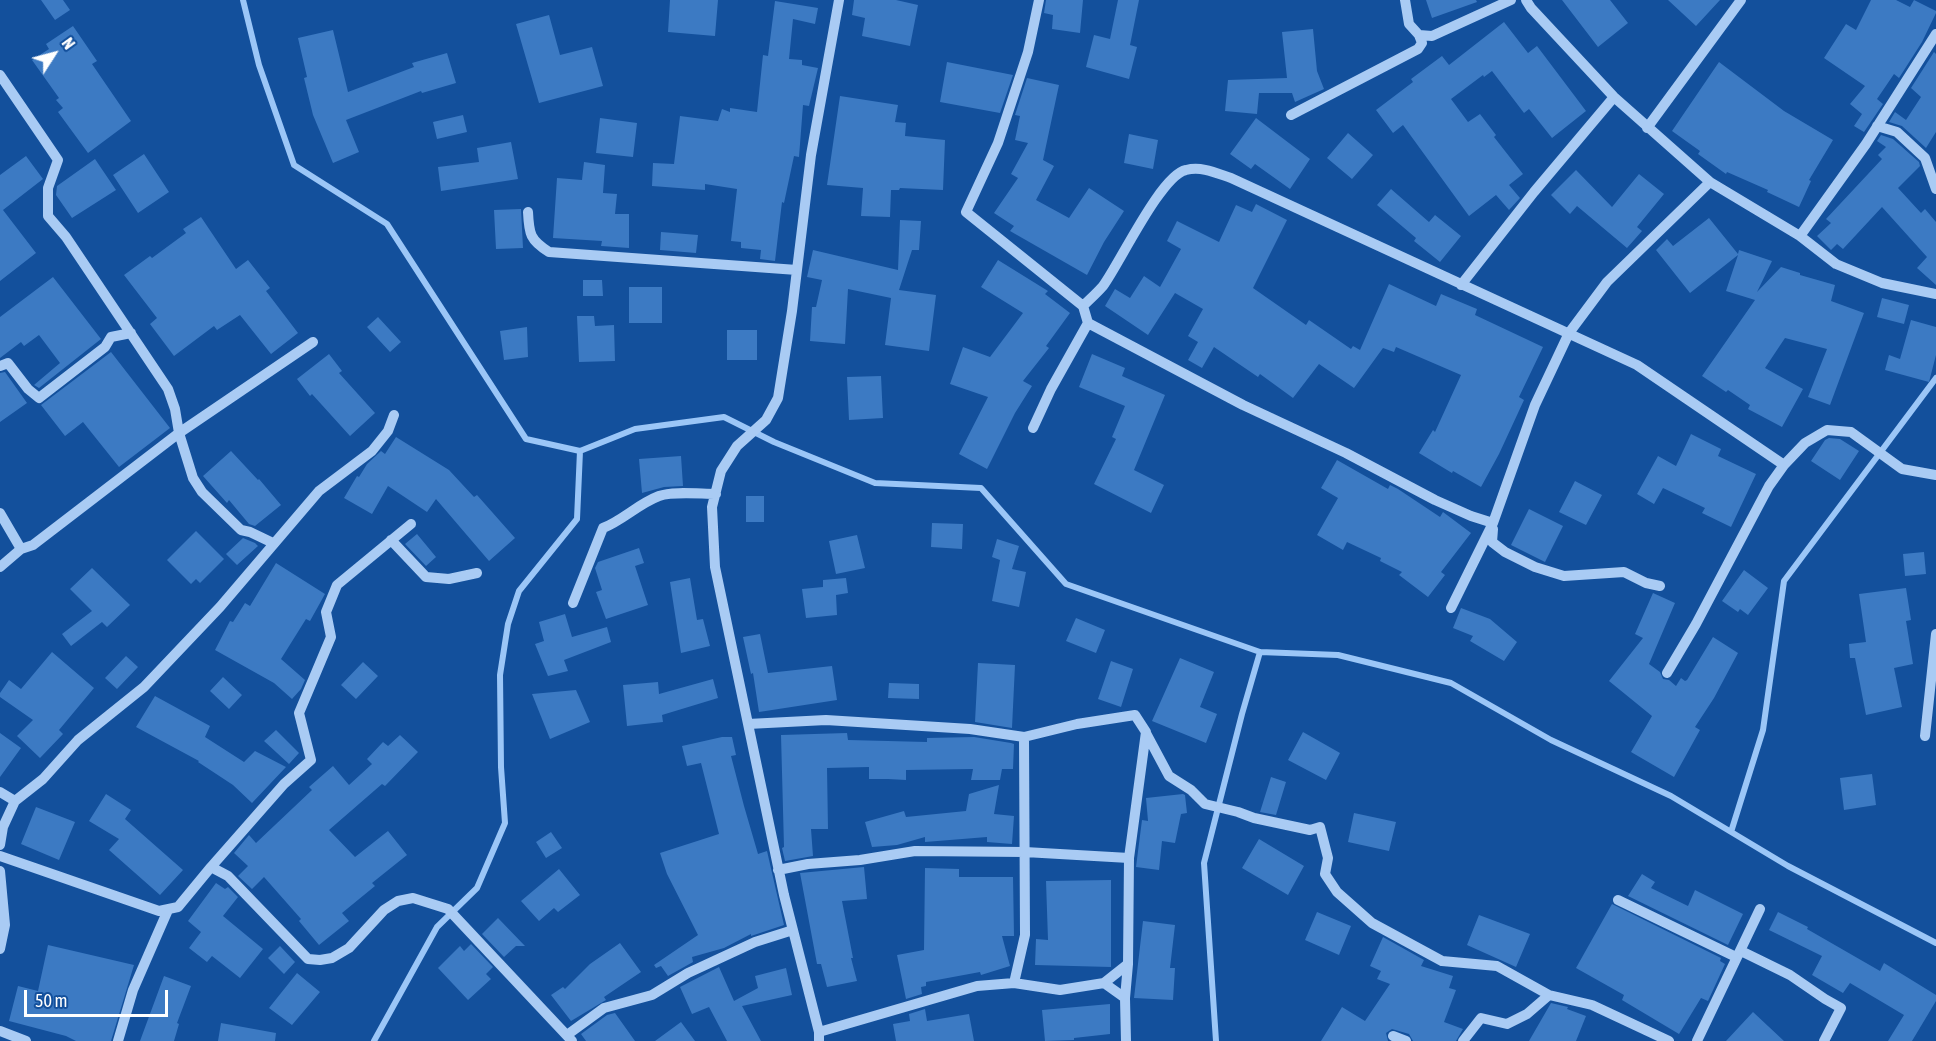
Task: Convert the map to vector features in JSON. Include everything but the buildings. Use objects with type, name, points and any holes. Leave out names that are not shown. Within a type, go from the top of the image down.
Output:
[{"type":"street","points":[[839,0],[811,155],[784,369],[778,398],[766,420],[737,446],[721,471],[712,507],[715,567],[778,870],[819,1036],[977,986],[1014,983],[1060,990],[1104,983],[1128,964]]},
{"type":"street","points":[[1039,0],[1028,52],[998,143],[966,212],[1083,306],[1088,323],[1242,405],[1346,453],[1435,500],[1470,516],[1493,523]]},
{"type":"street","points":[[1291,115],[1418,49],[1422,43],[1419,35],[1409,24],[1405,0]]},
{"type":"street","points":[[1419,35],[1432,36],[1511,0]]},
{"type":"street","points":[[1526,0],[1614,97],[1710,183],[1800,236],[1836,264],[1882,283],[1936,294]]},
{"type":"street","points":[[1647,128],[1741,0]]},
{"type":"street","points":[[1800,236],[1877,126],[1936,34]]},
{"type":"street","points":[[0,75],[58,160],[48,188],[48,216],[66,237],[168,389],[193,478],[202,492],[240,530],[250,532],[273,543]]},
{"type":"street","points":[[1461,285],[1534,192],[1614,97]]},
{"type":"street","points":[[1877,126],[1897,132],[1925,158],[1936,189]]},
{"type":"street","points":[[1083,306],[1103,285],[1168,181],[1184,170],[1204,168],[1231,178],[1637,365],[1784,465]]},
{"type":"street","points":[[1451,608],[1493,523],[1534,405],[1569,333],[1607,282],[1710,183]]},
{"type":"street","points":[[528,212],[529,231],[536,244],[549,252],[797,270]]},
{"type":"street","points":[[1033,428],[1051,389],[1088,323]]},
{"type":"street","points":[[0,366],[8,363],[28,389],[39,398],[105,347],[111,337],[131,333]]},
{"type":"street","points":[[0,567],[21,549],[33,545],[179,433],[313,342]]},
{"type":"street","points":[[0,845],[3,827],[15,801],[43,779],[78,740],[144,687],[220,607],[320,491],[372,451],[388,431],[394,415]]},
{"type":"street","points":[[1666,673],[1696,624],[1769,486],[1784,465],[1805,443],[1827,430],[1851,432],[1902,469],[1936,474]]},
{"type":"street","points":[[573,603],[603,528],[618,522],[636,508],[662,495],[716,494]]},
{"type":"street","points":[[0,513],[21,549]]},
{"type":"street","points":[[1493,523],[1492,542],[1505,552],[1535,567],[1564,576],[1624,572],[1646,583],[1660,586]]},
{"type":"street","points":[[0,856],[159,911],[178,907],[210,867],[284,784],[311,760],[299,713],[331,638],[326,612],[337,585],[411,524]]},
{"type":"street","points":[[391,540],[426,577],[449,579],[477,573]]},
{"type":"street","points":[[1925,736],[1936,634]]},
{"type":"street","points":[[748,724],[826,720],[970,729],[1024,737],[1077,724],[1136,715],[1169,776],[1191,790],[1205,804],[1254,818],[1310,830],[1320,827],[1328,858],[1325,874],[1337,892],[1372,923],[1442,961],[1497,966],[1549,995],[1592,1005],[1669,1041]]},
{"type":"street","points":[[1126,1041],[1129,858],[1146,732]]},
{"type":"street","points":[[1014,983],[1025,935],[1024,737]]},
{"type":"street","points":[[0,792],[15,801]]},
{"type":"street","points":[[778,870],[808,864],[860,860],[915,851],[1025,852],[1129,858]]},
{"type":"street","points":[[210,867],[228,876],[308,959],[332,958],[349,948],[384,910],[398,901],[413,898],[448,909],[569,1038],[604,1008],[652,995],[688,973],[755,942],[793,930]]},
{"type":"street","points":[[0,871],[5,925],[0,949]]},
{"type":"street","points":[[1618,900],[1790,975],[1841,1008],[1824,1041]]},
{"type":"street","points":[[1697,1041],[1760,909]]},
{"type":"street","points":[[118,1041],[133,990],[168,910]]},
{"type":"street","points":[[1104,983],[1125,998]]},
{"type":"street","points":[[1464,1041],[1481,1018],[1507,1024],[1527,1014],[1549,995]]},
{"type":"street","points":[[0,1031],[26,1041]]},
{"type":"street","points":[[1393,1036],[1406,1041]]},
{"type":"waterway","points":[[243,0],[259,65],[294,165],[387,224],[526,439],[580,451],[635,429],[724,417],[774,442],[875,483],[981,488],[1066,584],[1260,652],[1338,655],[1451,683],[1551,740],[1671,796],[1788,866],[1936,943]]},
{"type":"waterway","points":[[1731,832],[1763,730],[1784,581],[1936,378]]},
{"type":"waterway","points":[[374,1041],[437,927],[477,888],[505,823],[501,767],[500,675],[508,624],[519,591],[577,519],[580,451]]},
{"type":"waterway","points":[[1216,1041],[1204,863],[1260,652]]}]
